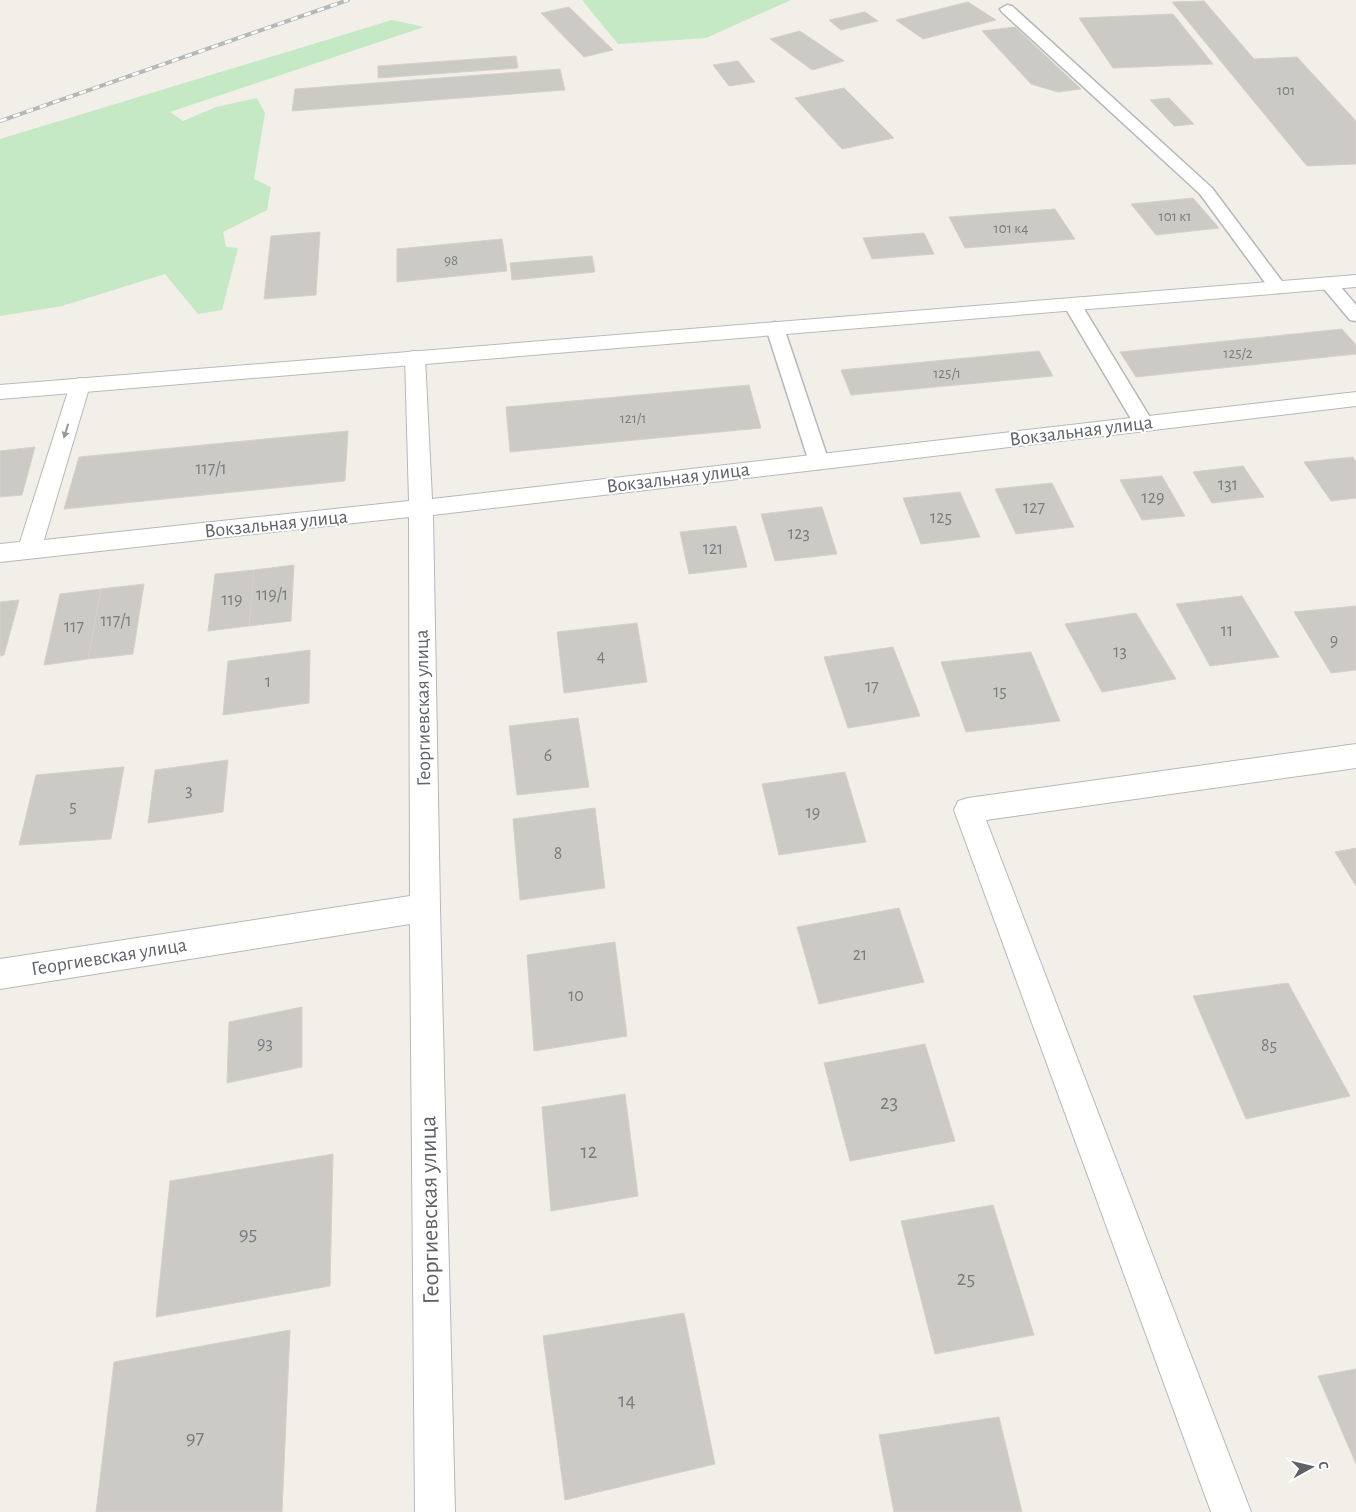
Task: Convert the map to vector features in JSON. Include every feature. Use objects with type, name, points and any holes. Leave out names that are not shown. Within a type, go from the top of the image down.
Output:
[{"type":"street","points":[[0,392],[1356,281]]},
{"type":"street","name":"Георгиевская улица","points":[[414,357],[421,508],[425,908],[435,1512]]},
{"type":"street","points":[[29,550],[80,384]]},
{"type":"street","name":"Вокзальная улица","points":[[0,553],[421,508],[1356,399]]},
{"type":"street","points":[[1231,1512],[968,810],[1356,756]]},
{"type":"street","name":"Георгиевская улица","points":[[0,974],[425,908]]},
{"type":"lane","points":[[1007,9],[1206,192],[1278,288]]},
{"type":"lane","points":[[1328,283],[1356,316]]},
{"type":"lane","points":[[1072,304],[1144,424]]},
{"type":"lane","points":[[775,328],[819,462]]},
{"type":"green space","points":[[582,0],[791,0],[706,38],[618,44]]},
{"type":"green space","points":[[392,20],[424,27],[170,112],[183,121],[216,107],[257,98],[265,113],[254,179],[271,187],[267,210],[223,232],[226,247],[238,248],[222,310],[198,314],[165,274],[62,306],[0,316],[0,139]]},
{"type":"building","points":[[1204,1],[1254,59],[1297,57],[1356,121],[1356,164],[1307,166],[1172,2]]},
{"type":"building","points":[[968,2],[996,20],[923,39],[896,20]]},
{"type":"building","points":[[569,7],[613,50],[584,57],[541,13]]},
{"type":"building","points":[[865,12],[878,21],[841,30],[829,20]]},
{"type":"building","points":[[1173,14],[1213,64],[1113,68],[1079,18]]},
{"type":"building","points":[[1015,27],[1081,89],[1058,92],[1031,84],[982,31]]},
{"type":"building","points":[[800,31],[844,61],[812,70],[770,39]]},
{"type":"building","points":[[516,56],[518,68],[378,78],[378,66]]},
{"type":"building","points":[[738,61],[755,82],[729,86],[713,65]]},
{"type":"building","points":[[560,69],[565,90],[292,111],[295,89]]},
{"type":"building","points":[[844,88],[894,138],[842,149],[795,98]]},
{"type":"building","points":[[1169,98],[1194,124],[1174,126],[1150,100]]},
{"type":"building","points":[[1193,198],[1219,228],[1156,235],[1131,204]]},
{"type":"building","points":[[1055,209],[1075,239],[965,248],[949,217]]},
{"type":"building","points":[[320,232],[316,295],[264,299],[271,236]]},
{"type":"building","points":[[924,233],[934,254],[872,259],[863,238]]},
{"type":"building","points":[[502,239],[507,271],[397,282],[397,249]]},
{"type":"building","points":[[592,256],[595,272],[512,280],[510,263]]},
{"type":"building","points":[[1342,329],[1356,345],[1356,354],[1136,377],[1120,352]]},
{"type":"building","points":[[1039,351],[1053,376],[851,395],[841,370]]},
{"type":"building","points":[[749,385],[761,428],[510,452],[506,407]]},
{"type":"building","points":[[348,431],[345,481],[64,509],[79,457]]},
{"type":"building","points":[[35,447],[22,495],[0,497],[0,451]]},
{"type":"building","points":[[1353,457],[1356,462],[1356,498],[1331,501],[1304,462]]},
{"type":"building","points":[[1243,466],[1264,497],[1212,503],[1193,472]]},
{"type":"building","points":[[1162,476],[1185,516],[1142,520],[1120,480]]},
{"type":"building","points":[[1052,483],[1074,527],[1016,534],[995,489]]},
{"type":"building","points":[[960,492],[980,537],[921,544],[903,498]]},
{"type":"building","points":[[822,507],[837,554],[775,561],[761,514]]},
{"type":"building","points":[[736,526],[747,567],[689,574],[680,532]]},
{"type":"building","points":[[294,565],[291,621],[249,626],[254,570]]},
{"type":"building","points":[[254,570],[249,626],[208,631],[215,574]]},
{"type":"building","points":[[144,584],[133,654],[88,659],[101,589]]},
{"type":"building","points":[[101,589],[88,659],[44,665],[60,594]]},
{"type":"building","points":[[1242,596],[1279,657],[1210,666],[1176,604]]},
{"type":"building","points":[[19,600],[4,655],[0,656],[0,602]]},
{"type":"building","points":[[1356,606],[1356,670],[1331,673],[1294,612]]},
{"type":"building","points":[[1136,613],[1176,679],[1102,692],[1065,624]]},
{"type":"building","points":[[637,623],[647,682],[564,693],[557,632]]},
{"type":"building","points":[[893,647],[920,716],[848,728],[824,657]]},
{"type":"building","points":[[310,650],[309,703],[223,715],[228,661]]},
{"type":"building","points":[[1031,652],[1060,721],[966,732],[941,662]]},
{"type":"building","points":[[578,718],[589,787],[517,795],[509,726]]},
{"type":"building","points":[[228,760],[223,812],[148,823],[155,770]]},
{"type":"building","points":[[124,767],[111,839],[19,845],[36,775]]},
{"type":"building","points":[[845,772],[866,842],[779,855],[762,784]]},
{"type":"building","points":[[595,808],[605,888],[520,900],[513,819]]},
{"type":"building","points":[[1356,848],[1356,886],[1335,852]]},
{"type":"building","points":[[899,908],[924,982],[819,1004],[797,927]]},
{"type":"building","points":[[615,942],[627,1036],[534,1051],[527,955]]},
{"type":"building","points":[[1288,983],[1350,1096],[1246,1119],[1193,996]]},
{"type":"building","points":[[302,1007],[302,1067],[227,1083],[229,1022]]},
{"type":"building","points":[[925,1044],[955,1141],[850,1161],[824,1063]]},
{"type":"building","points":[[625,1094],[638,1196],[551,1211],[542,1107]]},
{"type":"building","points":[[333,1154],[330,1286],[156,1317],[170,1181]]},
{"type":"building","points":[[993,1205],[1034,1335],[935,1354],[901,1221]]},
{"type":"building","points":[[684,1313],[715,1464],[565,1500],[543,1336]]},
{"type":"building","points":[[290,1330],[282,1512],[96,1512],[114,1362]]},
{"type":"building","points":[[1356,1369],[1356,1464],[1318,1376]]},
{"type":"building","points":[[999,1417],[1022,1512],[894,1512],[879,1435]]},
{"type":"railway","points":[[0,121],[348,0]]}]
